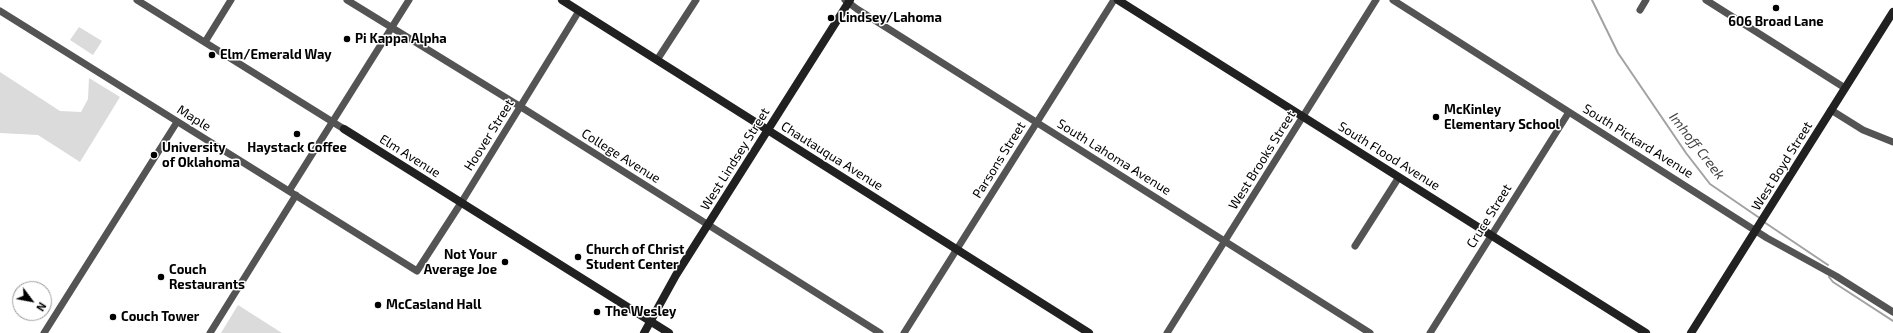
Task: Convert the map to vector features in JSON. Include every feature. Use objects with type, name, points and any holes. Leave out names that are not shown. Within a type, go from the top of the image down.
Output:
[{"type":"street","name":"Elm Avenue","points":[[137,0],[669,333]]},
{"type":"street","points":[[204,42],[230,0]]},
{"type":"street","name":"College Avenue","points":[[347,0],[521,107],[880,333]]},
{"type":"street","points":[[289,191],[409,0]]},
{"type":"street","name":"Chautauqua Avenue","points":[[562,0],[1089,333]]},
{"type":"street","points":[[657,60],[696,0]]},
{"type":"street","name":"Parsons Street","points":[[904,333],[1114,0]]},
{"type":"street","name":"South Flood Avenue","points":[[1118,0],[1646,333]]},
{"type":"street","name":"West Brooks Street","points":[[1167,333],[1376,0]]},
{"type":"street","name":"South Pickard Avenue","points":[[1393,0],[1569,112],[1893,312]]},
{"type":"street","points":[[1640,10],[1646,0]]},
{"type":"street","points":[[1706,0],[1846,88]]},
{"type":"street","name":"South Lahoma Avenue","points":[[848,1],[1370,333]]},
{"type":"street","name":"West Lindsey Street","points":[[644,333],[676,275],[848,1]]},
{"type":"street","name":"Maple","points":[[0,11],[417,271]]},
{"type":"street","name":"Hoover Street","points":[[417,271],[521,107],[579,11]]},
{"type":"street","name":"West Boyd Street","points":[[1691,333],[1893,12]]},
{"type":"street","points":[[1831,110],[1863,130],[1893,142]]},
{"type":"street","name":"Cruce Street","points":[[1430,333],[1569,112]]},
{"type":"street","points":[[44,333],[177,122]]},
{"type":"street","points":[[1355,246],[1399,177]]},
{"type":"street","points":[[210,333],[296,195]]},
{"type":"shaded area","points":[[79,27],[102,41],[93,55],[70,40]]},
{"type":"shaded area","points":[[0,72],[60,111],[81,112],[88,99],[89,78],[120,97],[80,162],[38,135],[0,133]]},
{"type":"shaded area","points":[[238,305],[282,333],[221,333]]},
{"type":"waterway","name":"Imhoff Creek","points":[[1592,0],[1618,53],[1686,153],[1710,184],[1761,219]]},
{"type":"waterway","name":"Imhoff Creek","points":[[1764,222],[1828,265]]},
{"type":"waterway","name":"Imhoff Creek","points":[[1829,277],[1833,282],[1893,321]]},
{"type":"place","name":"606 Broad Lane","points":[[1776,8]]},
{"type":"place","name":"Lindsey/Lahoma","points":[[831,18]]},
{"type":"place","name":"Pi Kappa Alpha","points":[[347,39]]},
{"type":"place","name":"Elm/Emerald Way","points":[[212,55]]},
{"type":"place","name":"McKinley Elementary School","points":[[1436,117]]},
{"type":"place","name":"Haystack Coffee","points":[[297,134]]},
{"type":"place","name":"University of Oklahoma","points":[[154,155]]},
{"type":"place","name":"Church of Christ Student Center","points":[[578,257]]},
{"type":"place","name":"Not Your Average Joe","points":[[505,262]]},
{"type":"place","name":"Couch Restaurants","points":[[161,277]]},
{"type":"place","name":"McCasland Hall","points":[[378,305]]},
{"type":"place","name":"The Wesley","points":[[597,312]]},
{"type":"place","name":"Couch Tower","points":[[113,317]]}]
